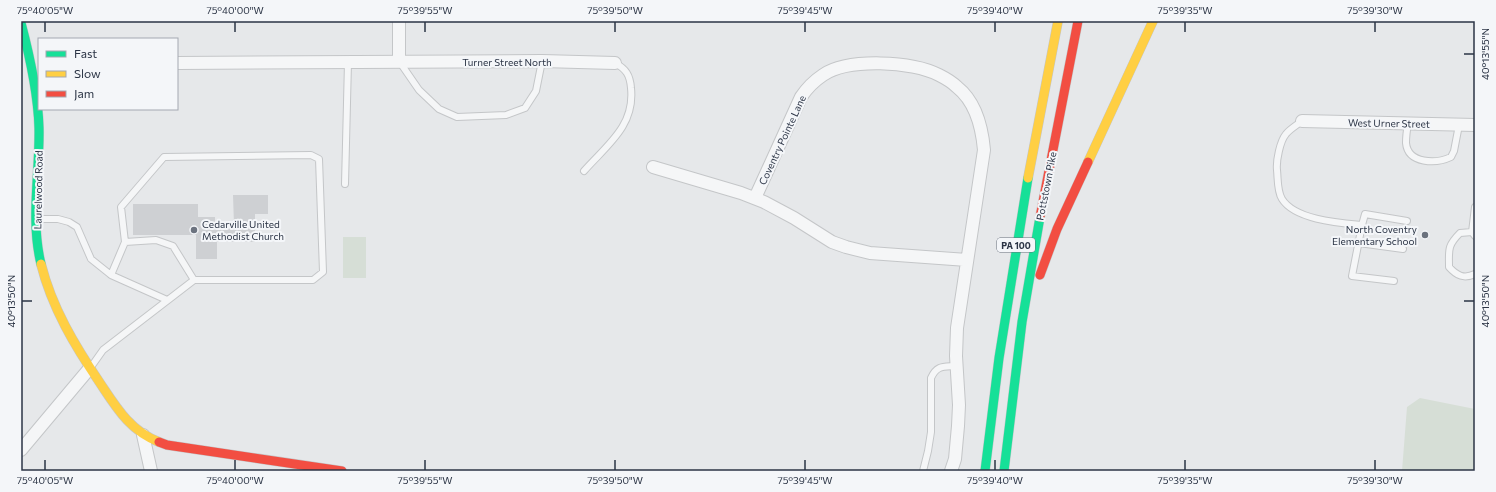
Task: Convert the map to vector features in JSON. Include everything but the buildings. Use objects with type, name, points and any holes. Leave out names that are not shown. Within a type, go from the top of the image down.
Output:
[{"type":"main road","points":[[1052,21],[1056,32]]},
{"type":"main road","name":"Pottstown Pike","points":[[985,471],[1001,340],[1016,242],[1058,21]]},
{"type":"main road","name":"Pottstown Pike","points":[[1004,471],[1022,322],[1034,247],[1078,21]]},
{"type":"main road","points":[[1022,322],[1057,229],[1153,21]]},
{"type":"main road","name":"Laurelwood Road","points":[[21,23],[35,63],[39,142],[36,219],[39,254],[45,280],[55,308],[68,334],[123,418],[143,435],[167,445],[342,471]]},
{"type":"street","points":[[399,21],[399,62]]},
{"type":"street","name":"Turner Street North","points":[[178,63],[615,63]]},
{"type":"street","name":"Coventry Pointe Lane","points":[[754,198],[801,97],[812,83],[829,72],[843,67],[859,65],[898,64],[939,74],[958,87],[967,98],[980,120],[984,150],[957,328],[956,366],[959,405],[955,458],[951,471]]},
{"type":"street","name":"West Urner Street","points":[[1302,121],[1475,125]]},
{"type":"street","points":[[653,167],[764,202],[794,218],[832,242],[846,247],[870,253],[967,260]]},
{"type":"street","points":[[21,450],[90,369]]},
{"type":"street","points":[[143,435],[151,471]]},
{"type":"lane","points":[[345,184],[348,62]]},
{"type":"lane","points":[[399,62],[419,90],[439,109],[457,117],[506,115],[525,108],[536,91],[542,62]]},
{"type":"lane","points":[[584,171],[621,131],[627,121],[632,101],[631,85],[624,67],[615,63]]},
{"type":"lane","points":[[1302,121],[1286,134],[1277,162],[1278,188],[1282,199],[1289,207],[1317,219],[1362,225]]},
{"type":"lane","points":[[1408,123],[1406,143],[1409,152],[1416,158],[1424,161],[1436,162],[1450,157],[1454,151],[1459,125]]},
{"type":"lane","points":[[90,369],[103,350],[194,280],[312,280],[323,272],[319,159],[311,155],[164,157],[122,207],[125,242],[111,275]]},
{"type":"lane","points":[[1475,207],[1473,234],[1460,233],[1451,242],[1449,250],[1449,267],[1454,274],[1463,277],[1475,274]]},
{"type":"lane","points":[[1394,281],[1352,276],[1362,225],[1365,214],[1407,221]]},
{"type":"lane","points":[[36,219],[58,218],[77,226],[91,259],[111,275],[167,300]]},
{"type":"lane","points":[[125,242],[156,240],[173,246],[194,280]]},
{"type":"lane","points":[[1359,243],[1403,249]]},
{"type":"lane","points":[[923,471],[931,432],[931,378],[933,372],[938,368],[956,366]]},
{"type":"shaded area","points":[[343,237],[366,237],[366,278],[343,278]]},
{"type":"shaded area","points":[[1420,398],[1475,409],[1475,471],[1402,471],[1407,407]]},
{"type":"traffic: fast","points":[[21,23],[33,75],[37,101],[39,145],[36,230],[41,264]]},
{"type":"traffic: fast","points":[[985,471],[999,358],[1028,178]]},
{"type":"traffic: fast","points":[[1004,471],[1022,322],[1040,217]]},
{"type":"traffic: slow","points":[[1028,178],[1058,21]]},
{"type":"traffic: slow","points":[[1088,162],[1153,21]]},
{"type":"traffic: slow","points":[[41,264],[51,296],[65,326],[112,401],[132,425],[140,432],[159,442]]},
{"type":"traffic: jam","points":[[1040,217],[1078,21]]},
{"type":"traffic: jam","points":[[1040,275],[1057,229],[1088,162]]},
{"type":"traffic: jam","points":[[159,442],[167,445],[342,471]]},
{"type":"place","name":"Cedarville United Methodist Church","points":[[194,230]]},
{"type":"place","name":"North Coventry Elementary School","points":[[1425,235]]}]
